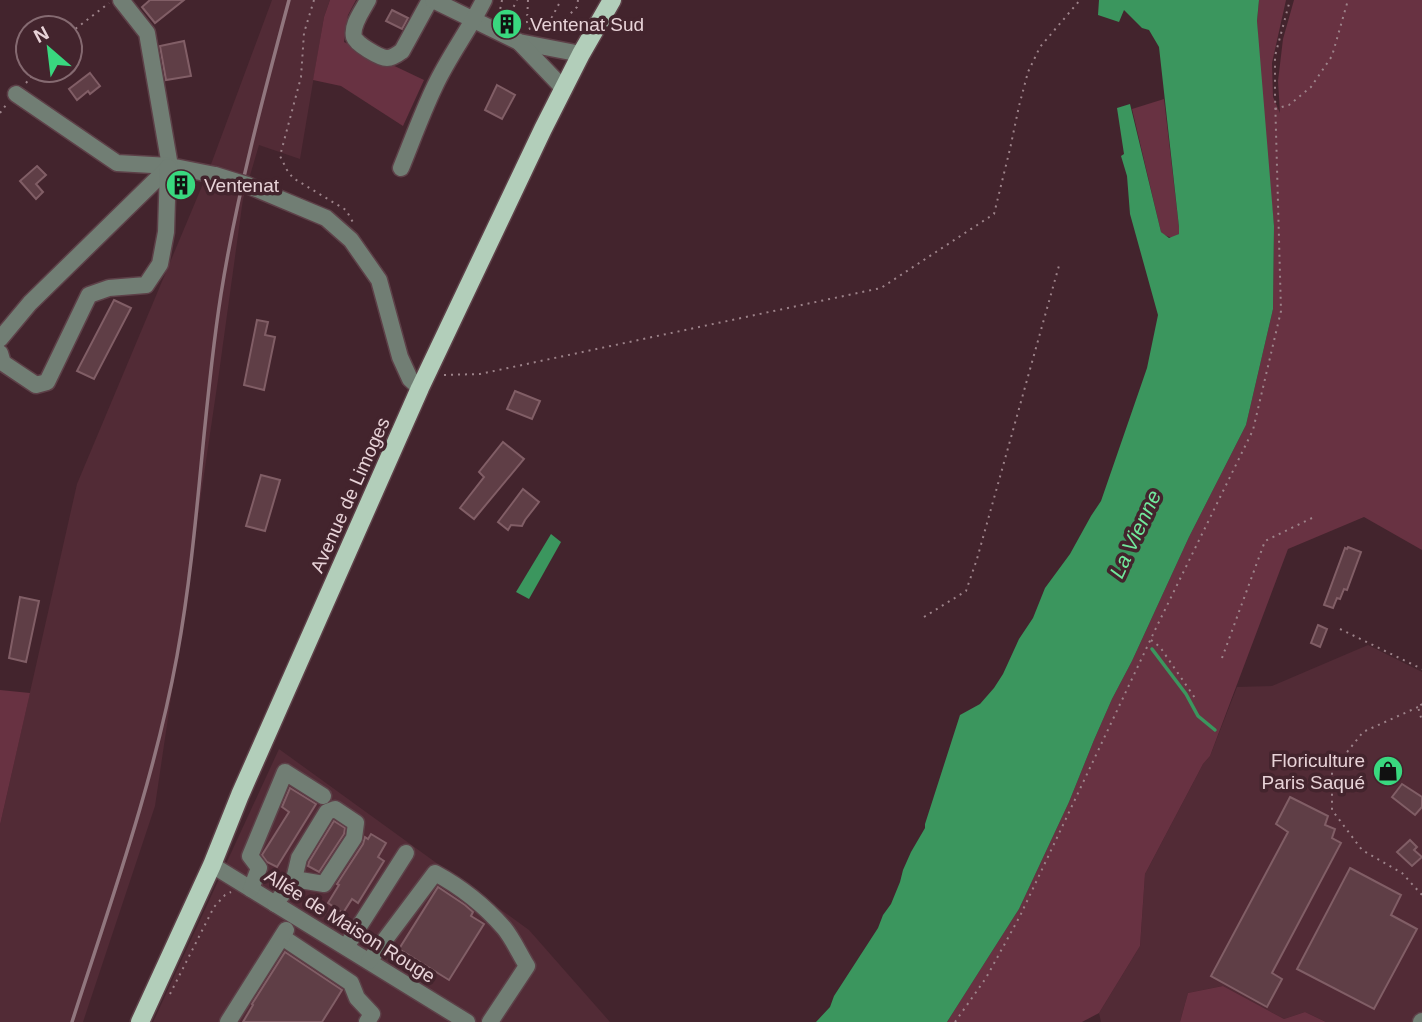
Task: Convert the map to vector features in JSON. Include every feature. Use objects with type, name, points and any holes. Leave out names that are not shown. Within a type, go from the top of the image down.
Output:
[{"type":"main road","name":"Avenue de Limoges","points":[[142,1018],[212,865],[240,795],[420,388],[581,54],[612,0]]},
{"type":"street","points":[[0,353],[3,363],[36,385],[47,382],[89,295],[108,288],[146,285],[160,264],[166,232],[169,167],[148,33],[121,0]]},
{"type":"street","points":[[368,0],[354,28],[354,38],[358,44],[383,58],[396,56],[402,51],[431,0],[519,42],[581,54]]},
{"type":"street","points":[[401,168],[435,87],[484,0]]},
{"type":"street","points":[[519,42],[564,89]]},
{"type":"street","points":[[16,94],[117,163],[215,174],[326,218],[351,240],[379,280],[400,357],[410,379],[420,388]]},
{"type":"street","points":[[0,340],[30,303],[169,167]]},
{"type":"street","points":[[244,885],[259,868],[250,856],[285,772],[323,796]]},
{"type":"street","points":[[275,904],[293,879],[299,858],[327,812],[335,808],[356,823],[354,838],[324,884],[293,879]]},
{"type":"street","points":[[346,947],[406,853]]},
{"type":"street","name":"Allée de Maison Rouge","points":[[212,865],[467,1022]]},
{"type":"street","points":[[369,961],[435,873],[454,883],[480,903],[505,930],[527,966],[490,1022]]},
{"type":"street","points":[[228,1022],[295,916]]},
{"type":"street","points":[[282,937],[351,983],[357,998],[372,1014],[367,1022]]},
{"type":"path","points":[[84,22],[112,0]]},
{"type":"path","points":[[314,0],[304,33],[301,76],[280,156],[293,178],[346,210],[356,227],[351,240]]},
{"type":"path","points":[[502,0],[500,10],[505,13],[511,12],[517,0]]},
{"type":"path","points":[[528,0],[527,22],[530,29],[539,30],[551,19],[561,0]]},
{"type":"path","points":[[547,43],[552,30],[577,7],[578,0]]},
{"type":"path","points":[[436,375],[480,374],[881,288],[994,214],[1028,72],[1041,47],[1080,0]]},
{"type":"path","points":[[955,1022],[986,978],[1020,916],[1150,639],[1253,430],[1280,311],[1275,55],[1290,0]]},
{"type":"path","points":[[1275,109],[1289,105],[1311,87],[1332,56],[1348,0]]},
{"type":"path","points":[[924,617],[966,591],[1060,262]]},
{"type":"path","points":[[1222,658],[1265,541],[1312,518]]},
{"type":"path","points":[[1340,629],[1422,669]]},
{"type":"path","points":[[1150,639],[1160,647],[1195,698]]},
{"type":"path","points":[[1422,704],[1363,732],[1332,771],[1332,810],[1362,850],[1402,873],[1422,895]]},
{"type":"path","points":[[1418,707],[1422,721]]},
{"type":"path","points":[[170,995],[214,907],[225,895],[244,885]]},
{"type":"shaded area","points":[[272,0],[330,0],[324,17],[300,159],[259,145],[243,199],[155,806],[83,1022],[0,1022],[0,825],[77,484],[210,167]]},
{"type":"shaded area","points":[[330,0],[356,0],[348,15],[344,42],[424,80],[403,126],[341,86],[313,80],[324,17]]},
{"type":"shaded area","points":[[1259,0],[1286,0],[1272,63],[1273,97],[1280,113],[1278,81],[1283,39],[1294,0],[1422,0],[1422,550],[1364,517],[1288,549],[1210,756],[1203,764],[1145,874],[1140,946],[1099,1013],[1082,1022],[947,1022],[1019,909],[1069,802],[1112,699],[1246,425],[1273,309],[1274,226],[1259,83]]},
{"type":"shaded area","points":[[1164,99],[1179,227],[1179,234],[1172,238],[1161,232],[1132,109]]},
{"type":"shaded area","points":[[1368,645],[1422,672],[1422,1022],[1326,1022],[1305,1012],[1284,1019],[1223,986],[1188,993],[1180,1022],[1101,1022],[1099,1013],[1140,946],[1145,874],[1203,764],[1210,756],[1237,687],[1272,686]]},
{"type":"shaded area","points":[[0,690],[30,693],[0,825]]},
{"type":"shaded area","points":[[279,749],[529,930],[610,1022],[153,1022]]},
{"type":"shaded area","points":[[1223,986],[1284,1019],[1305,1012],[1326,1022],[1180,1022],[1188,993]]},
{"type":"water","name":"La Vienne","points":[[1099,0],[1259,0],[1257,21],[1274,226],[1273,309],[1246,425],[1112,699],[1069,802],[1019,909],[947,1022],[816,1022],[830,1007],[834,996],[891,904],[911,852],[925,828],[960,715],[980,704],[994,688],[1033,618],[1045,588],[1070,554],[1101,501],[1147,368],[1158,315],[1130,214],[1117,108],[1130,104],[1161,232],[1169,238],[1179,234],[1159,47],[1149,30],[1142,28],[1124,10],[1119,22],[1098,15]]},
{"type":"water","points":[[551,534],[561,542],[529,599],[516,592]]},
{"type":"building","points":[[150,0],[184,0],[155,23],[142,7]]},
{"type":"building","points":[[392,10],[408,18],[402,29],[386,21]]},
{"type":"building","points":[[184,41],[191,76],[166,80],[160,46]]},
{"type":"building","points":[[90,73],[100,86],[77,100],[69,89],[76,84],[84,84],[84,78]]},
{"type":"building","points":[[497,85],[515,95],[502,119],[485,110]]},
{"type":"building","points":[[37,166],[46,175],[36,184],[43,192],[36,199],[20,181]]},
{"type":"building","points":[[114,300],[131,308],[94,379],[77,371]]},
{"type":"building","points":[[257,320],[268,322],[265,335],[275,337],[264,390],[244,385]]},
{"type":"building","points":[[515,391],[540,401],[532,419],[507,409]]},
{"type":"building","points":[[503,442],[524,459],[474,519],[460,508],[484,477],[479,472]]},
{"type":"building","points":[[261,475],[280,480],[265,531],[246,526]]},
{"type":"building","points":[[523,489],[539,502],[522,526],[511,525],[508,530],[498,522]]},
{"type":"building","points":[[1345,548],[1361,552],[1347,590],[1344,589],[1340,599],[1337,598],[1333,608],[1324,605]]},
{"type":"building","points":[[20,597],[39,601],[26,662],[9,658]]},
{"type":"building","points":[[1318,625],[1327,629],[1320,647],[1311,643]]},
{"type":"building","points":[[1402,784],[1422,797],[1422,807],[1415,815],[1392,797]]},
{"type":"building","points":[[290,788],[316,804],[277,867],[267,862],[262,855],[289,812],[282,807]]},
{"type":"building","points":[[1290,797],[1328,816],[1325,825],[1335,829],[1332,838],[1341,843],[1272,973],[1282,979],[1267,1007],[1211,976],[1288,832],[1276,824]]},
{"type":"building","points":[[334,821],[345,828],[344,834],[319,872],[308,866],[309,862]]},
{"type":"building","points":[[371,834],[386,843],[378,857],[384,861],[358,903],[352,899],[343,913],[328,903],[365,837],[368,839]]},
{"type":"building","points":[[1410,840],[1417,847],[1414,850],[1422,857],[1412,866],[1397,852]]},
{"type":"building","points":[[1350,868],[1401,895],[1391,915],[1417,929],[1374,1009],[1297,969]]},
{"type":"building","points":[[438,887],[465,905],[473,912],[471,916],[484,924],[449,980],[399,949]]},
{"type":"building","points":[[285,952],[342,990],[322,1022],[243,1022],[252,1004]]},
{"type":"waterway","points":[[1152,649],[1186,694],[1198,716],[1215,730]]},
{"type":"railway","points":[[72,1022],[144,795],[177,656],[227,257],[251,146],[289,0]]},
{"type":"place","name":"Ventenat Sud","points":[[507,24]]},
{"type":"place","name":"Ventenat","points":[[181,185]]},
{"type":"place","name":"Floriculture Paris Saqué","points":[[1388,771]]}]
